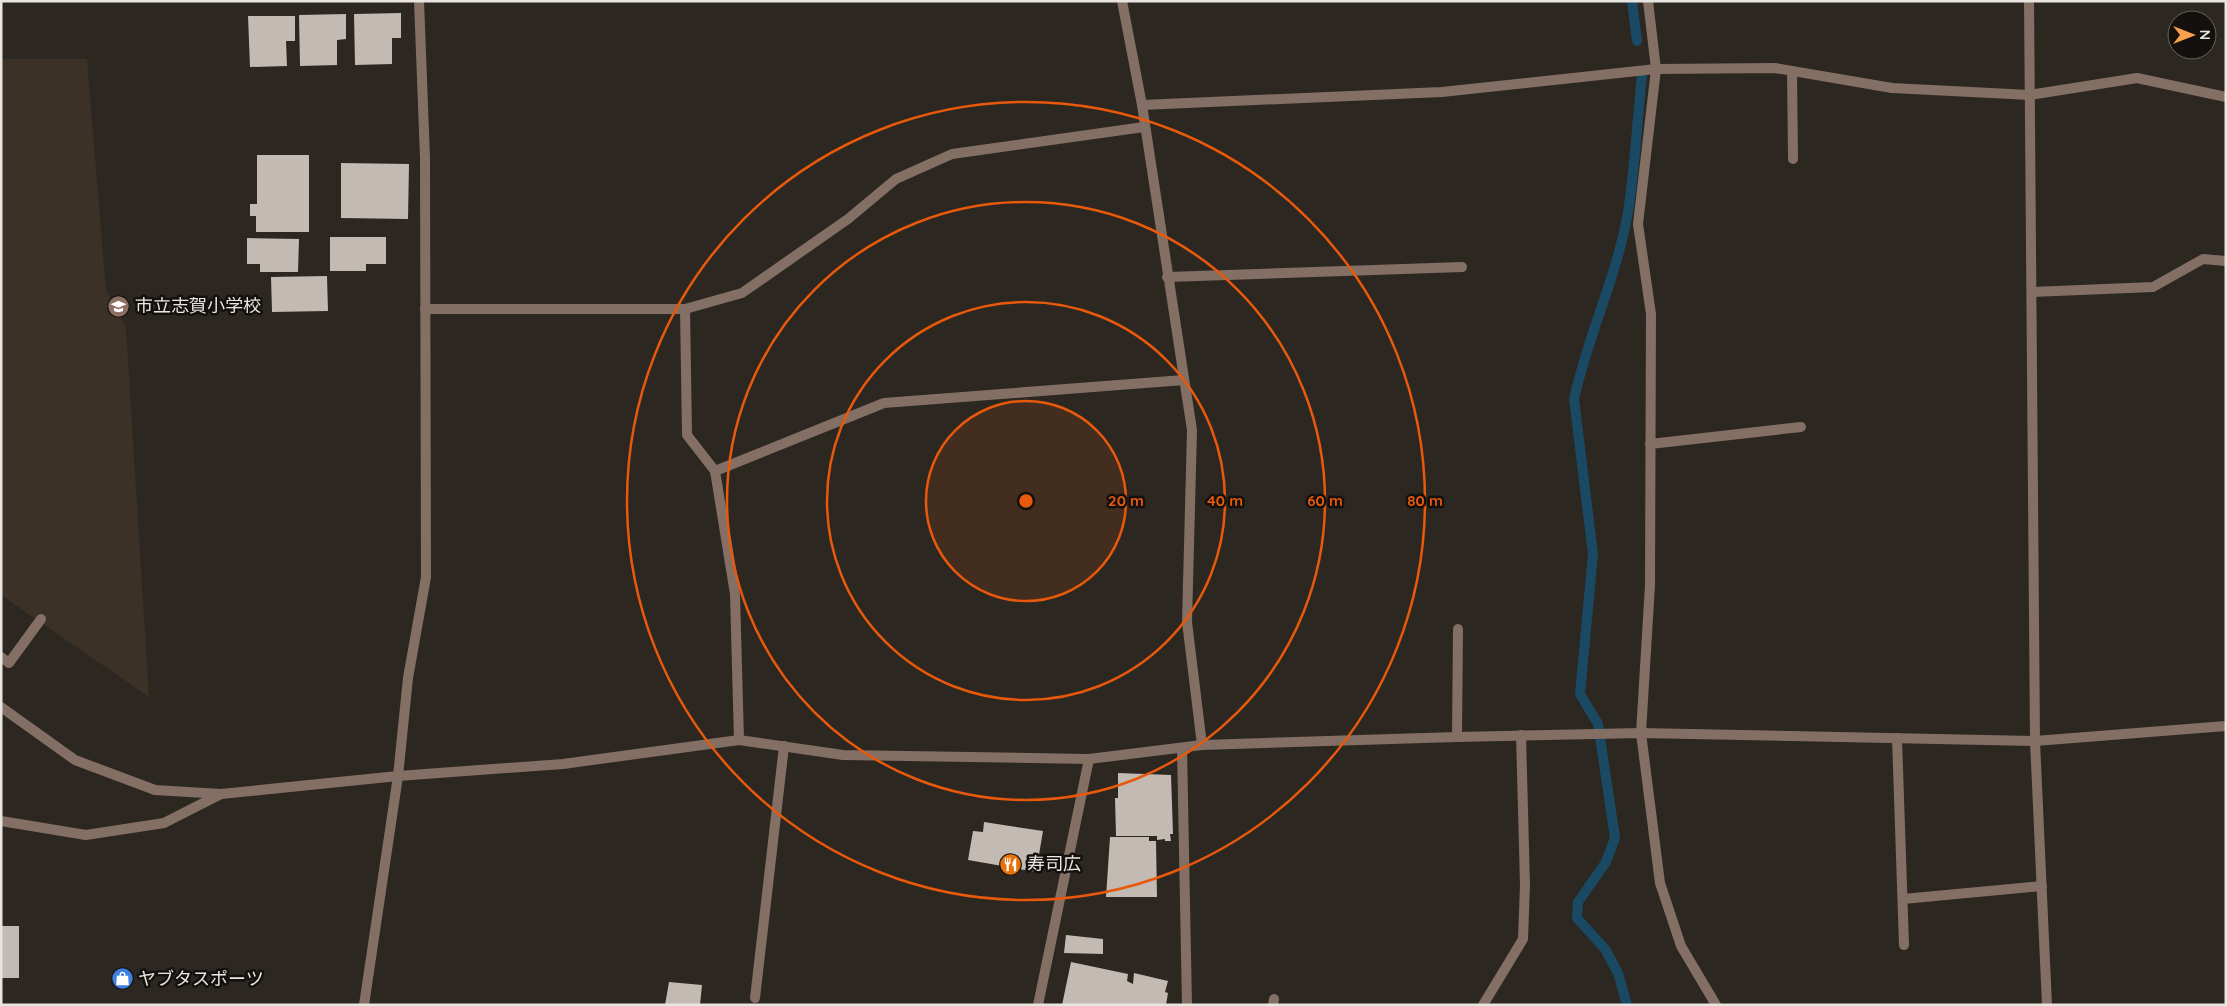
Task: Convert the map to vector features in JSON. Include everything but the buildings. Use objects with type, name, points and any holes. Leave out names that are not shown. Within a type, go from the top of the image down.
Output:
[{"type":"street","points":[[364,1005],[398,776],[408,678],[426,577],[426,158],[419,1]]},
{"type":"street","points":[[1122,1],[1142,105],[1192,430],[1187,622],[1202,745]]},
{"type":"street","points":[[1648,1],[1656,69],[1638,224],[1651,314],[1650,585],[1641,733],[1660,883],[1681,946],[1716,1005]]},
{"type":"street","points":[[2029,1],[2036,741],[2047,1005]]},
{"type":"street","points":[[1142,105],[1442,92],[1656,69],[1775,68],[1892,88],[2030,95],[2137,78],[2226,97]]},
{"type":"street","points":[[1792,71],[1793,159]]},
{"type":"street","points":[[426,308],[685,308],[742,293],[848,219],[896,179],[952,154],[1144,127]]},
{"type":"street","points":[[2032,292],[2153,287],[2203,259],[2226,261]]},
{"type":"street","points":[[1167,277],[1462,267]]},
{"type":"street","points":[[685,308],[687,435],[715,471],[735,594],[739,740]]},
{"type":"street","points":[[715,471],[884,403],[1184,380]]},
{"type":"street","points":[[1650,444],[1802,427]]},
{"type":"street","points":[[1,657],[9,663],[42,619]]},
{"type":"street","points":[[1457,737],[1458,629]]},
{"type":"street","points":[[1,707],[75,760],[155,790],[221,794],[398,776],[563,764],[739,740],[843,754],[1089,759],[1202,745],[1522,735],[1641,733],[2036,741],[2226,726]]},
{"type":"street","points":[[1483,1005],[1523,939],[1525,885],[1522,735]]},
{"type":"street","points":[[1897,738],[1904,945]]},
{"type":"street","points":[[755,998],[784,746]]},
{"type":"street","points":[[1182,748],[1187,1005]]},
{"type":"street","points":[[1038,1005],[1089,759]]},
{"type":"street","points":[[1,821],[86,835],[164,823],[221,794]]},
{"type":"street","points":[[1903,899],[2042,886]]},
{"type":"shaded area","points":[[1,59],[87,59],[106,290],[126,328],[149,697],[1,595]]},
{"type":"waterway","points":[[1632,1],[1637,41]]},
{"type":"waterway","points":[[1627,1005],[1618,973],[1605,949],[1577,918],[1578,902],[1606,862],[1615,838],[1598,724],[1580,694],[1593,554],[1574,399],[1623,236],[1628,212],[1642,76]]},
{"type":"place","name":"市立志賀小学校","points":[[119,306]]},
{"type":"place","name":"寿司広","points":[[1011,864]]},
{"type":"place","name":"ヤブタスポーツ","points":[[122,979]]}]
